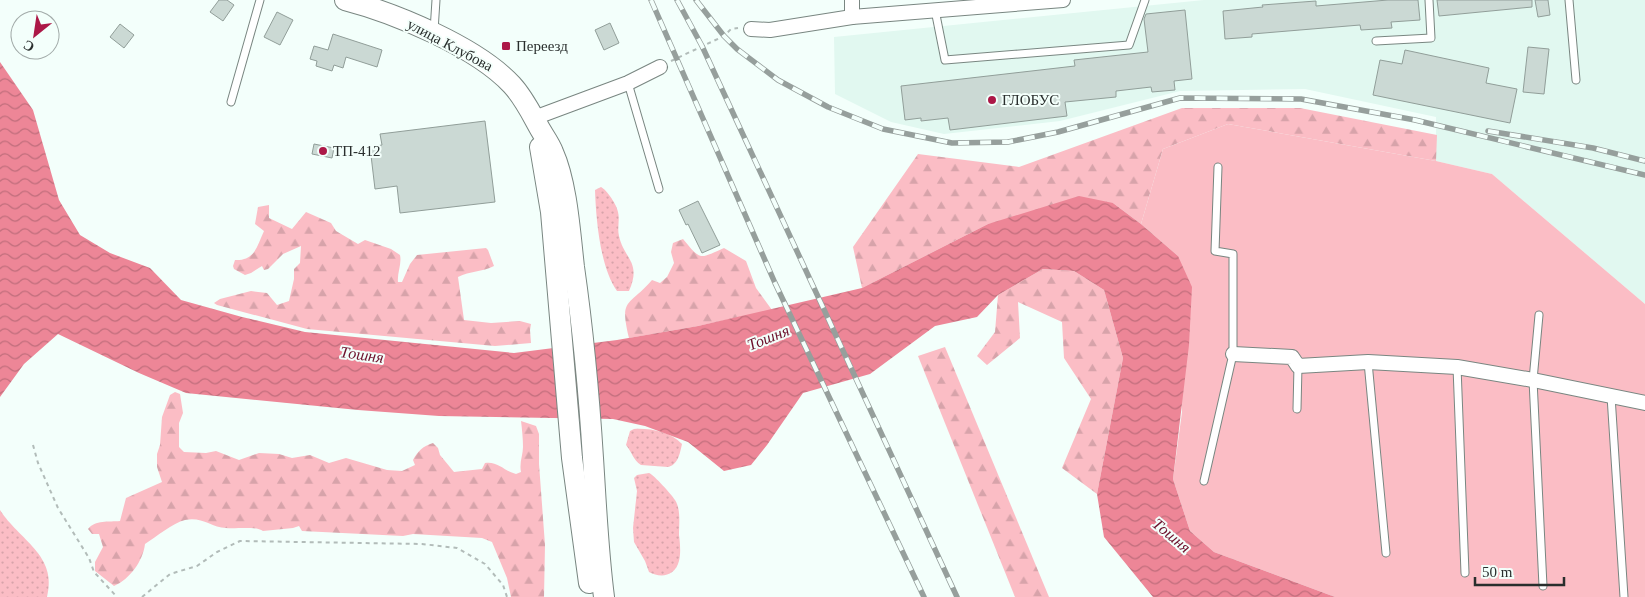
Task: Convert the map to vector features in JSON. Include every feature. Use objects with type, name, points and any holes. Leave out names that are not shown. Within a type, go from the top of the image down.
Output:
[{"type":"main road","name":"улица Клубова","points":[[345,0],[385,12],[434,34],[474,55],[499,72],[518,92],[553,152],[561,179],[567,211],[581,319],[604,597]]},
{"type":"main road","points":[[534,118],[551,212],[572,458],[591,597]]},
{"type":"street","points":[[852,0],[852,17]]},
{"type":"street","points":[[750,28],[770,30],[852,17],[1064,0]]},
{"type":"street","points":[[534,118],[628,83],[660,67]]},
{"type":"street","points":[[1233,354],[1292,357],[1298,366],[1368,362],[1457,367],[1533,380],[1645,403]]},
{"type":"lane","points":[[231,102],[260,0]]},
{"type":"lane","points":[[434,34],[436,0]]},
{"type":"lane","points":[[935,10],[946,60],[1129,46],[1145,0]]},
{"type":"lane","points":[[1376,41],[1431,38],[1429,0]]},
{"type":"lane","points":[[1569,0],[1576,80]]},
{"type":"lane","points":[[628,83],[659,189]]},
{"type":"lane","points":[[1204,481],[1233,354],[1232,254],[1215,251],[1218,167]]},
{"type":"lane","points":[[1539,315],[1533,380],[1543,586]]},
{"type":"lane","points":[[1368,362],[1386,553]]},
{"type":"lane","points":[[1297,409],[1298,366]]},
{"type":"lane","points":[[1457,367],[1465,574]]},
{"type":"lane","points":[[1611,395],[1624,597]]},
{"type":"path","points":[[660,67],[724,36],[731,29],[750,28]]},
{"type":"path","points":[[33,445],[38,463],[58,508],[89,558],[94,572],[117,597]]},
{"type":"path","points":[[142,597],[170,574],[197,566],[217,552],[240,540],[422,544],[457,548],[485,564],[503,585],[507,597]]},
{"type":"shaded area","points":[[1204,0],[1645,0],[1645,304],[1492,174],[1436,161],[1436,117],[1305,89],[1180,91],[1060,121],[944,134],[891,122],[835,94],[834,37]]},
{"type":"green space","points":[[1182,108],[1300,108],[1437,135],[1436,161],[1228,124],[1163,149],[1141,224],[1113,203],[988,224],[862,288],[853,247],[918,154],[1019,167]]},
{"type":"green space","points":[[1228,124],[1436,161],[1492,174],[1645,304],[1645,597],[1335,597],[1214,552],[1190,531],[1173,479],[1182,412],[1178,256],[1141,224],[1163,149]]},
{"type":"green space","points":[[601,187],[609,194],[617,209],[621,244],[633,267],[633,281],[629,291],[617,291],[611,281],[603,256],[596,215],[595,190]]},
{"type":"green space","points":[[269,205],[269,218],[292,229],[306,212],[331,223],[336,231],[358,244],[365,240],[391,249],[400,255],[398,282],[402,282],[410,264],[417,255],[486,248],[494,266],[458,277],[464,320],[491,323],[520,321],[531,324],[531,343],[495,346],[307,329],[217,305],[214,303],[220,299],[251,291],[267,293],[277,305],[289,301],[294,279],[294,269],[300,263],[301,246],[283,254],[268,269],[264,270],[262,266],[245,275],[234,269],[233,266],[235,260],[247,258],[257,247],[264,231],[255,224],[258,207]]},
{"type":"green space","points":[[683,239],[693,251],[701,256],[724,248],[746,261],[756,288],[772,310],[629,338],[625,315],[628,304],[652,280],[660,283],[667,277],[674,263],[671,252],[673,243]]},
{"type":"green space","points":[[1043,269],[1074,271],[1104,290],[1123,358],[1097,494],[1062,468],[1091,399],[1064,358],[1062,322],[1018,302],[1020,338],[987,365],[977,356],[995,332],[998,295]]},
{"type":"green space","points":[[945,347],[1049,597],[1015,597],[918,356]]},
{"type":"green space","points":[[175,392],[180,394],[183,413],[179,423],[179,447],[184,452],[206,453],[216,451],[239,460],[259,453],[279,454],[292,458],[310,455],[329,463],[346,458],[387,470],[402,471],[415,465],[413,460],[417,454],[424,447],[433,443],[454,472],[482,469],[485,463],[490,463],[516,474],[521,472],[520,465],[523,447],[521,421],[536,426],[539,434],[539,464],[545,545],[544,597],[511,597],[507,578],[492,542],[482,538],[302,531],[299,526],[263,531],[251,528],[221,527],[196,519],[185,520],[175,524],[145,544],[142,557],[135,569],[114,586],[95,571],[95,562],[103,547],[99,534],[92,534],[88,529],[98,523],[120,521],[126,498],[162,482],[157,467],[157,454],[160,445],[162,417],[170,395]]},
{"type":"green space","points":[[634,429],[660,432],[672,436],[682,444],[674,464],[668,467],[641,465],[638,463],[626,445],[630,431]]},
{"type":"green space","points":[[649,473],[659,481],[675,500],[678,508],[680,558],[674,570],[667,575],[649,572],[634,542],[633,528],[637,491],[634,478],[637,475]]},
{"type":"green space","points":[[0,510],[42,559],[47,570],[49,582],[47,597],[0,597]]},
{"type":"water","name":"Тошня","points":[[0,62],[33,110],[59,200],[80,235],[110,253],[150,268],[181,300],[305,332],[514,353],[617,340],[698,326],[862,288],[988,224],[1079,196],[1113,203],[1178,256],[1192,287],[1189,345],[1173,479],[1190,531],[1214,552],[1335,597],[1153,597],[1104,537],[1097,494],[1123,358],[1104,290],[1074,271],[1043,269],[998,295],[977,317],[935,326],[870,374],[803,393],[751,465],[724,471],[688,442],[645,426],[613,419],[439,416],[186,393],[139,373],[58,334],[24,364],[0,397]]},
{"type":"building","points":[[219,0],[227,0],[234,5],[223,21],[210,12]]},
{"type":"building","points":[[1388,0],[1418,0],[1420,20],[1391,22],[1392,28],[1361,30],[1360,25],[1252,34],[1252,37],[1225,39],[1223,11],[1263,7],[1262,5],[1316,1],[1316,6]]},
{"type":"building","points":[[1437,0],[1532,0],[1532,7],[1439,16]]},
{"type":"building","points":[[1535,0],[1548,0],[1550,15],[1538,17]]},
{"type":"building","points":[[1185,10],[1192,79],[1174,81],[1175,90],[1152,92],[1151,87],[1116,91],[1116,97],[1065,102],[1067,116],[950,130],[948,118],[921,121],[921,118],[905,120],[901,86],[1075,66],[1074,60],[1148,52],[1144,19],[1146,14]]},
{"type":"building","points":[[277,12],[293,20],[280,45],[264,37]]},
{"type":"building","points":[[610,23],[619,43],[604,50],[595,30]]},
{"type":"building","points":[[120,24],[134,35],[124,48],[110,37]]},
{"type":"building","points":[[333,34],[382,50],[377,67],[346,57],[343,68],[334,65],[332,71],[316,66],[317,61],[310,59],[314,46],[328,50]]},
{"type":"building","points":[[1528,47],[1549,49],[1544,94],[1523,92]]},
{"type":"building","points":[[1405,50],[1489,68],[1486,83],[1517,89],[1510,123],[1373,95],[1380,60],[1402,64]]},
{"type":"building","points":[[485,121],[495,202],[400,213],[397,186],[375,189],[370,147],[382,145],[380,134]]},
{"type":"building","name":"ТП-412","points":[[314,144],[334,148],[332,158],[312,154]]},
{"type":"building","points":[[698,201],[720,245],[702,253],[679,210]]},
{"type":"railway","points":[[651,0],[775,283],[924,597]]},
{"type":"railway","points":[[677,0],[702,46],[957,597]]},
{"type":"railway","points":[[696,0],[724,36],[737,49],[778,80],[828,107],[883,129],[952,143],[1008,142],[1058,132],[1180,98],[1301,99],[1415,120],[1645,175]]},
{"type":"railway","points":[[1488,131],[1593,148],[1645,161]]},
{"type":"place","name":"Переезд","points":[[506,46]]},
{"type":"place","name":"ГЛОБУС","points":[[992,100]]},
{"type":"place","name":"ТП-412","points":[[323,151]]}]
